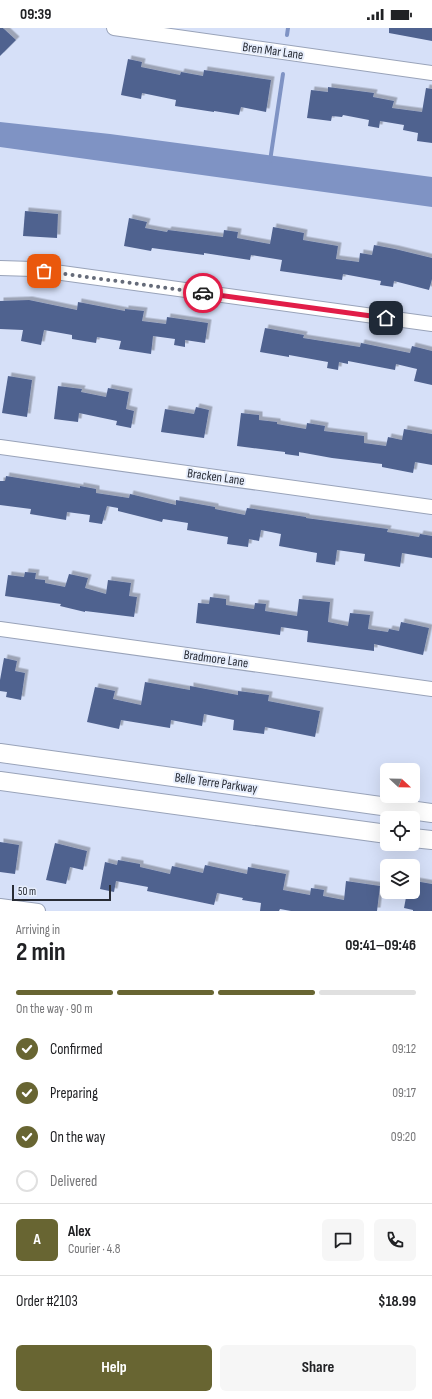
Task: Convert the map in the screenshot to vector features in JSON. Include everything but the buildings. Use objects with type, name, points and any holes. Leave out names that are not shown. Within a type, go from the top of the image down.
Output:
[{"type":"main road","name":"Belle Terre Parkway","points":[[0,753],[432,814]]},
{"type":"main road","name":"Belle Terre Parkway","points":[[0,781],[380,833]]},
{"type":"main road","points":[[420,839],[432,840]]},
{"type":"street","name":"Bren Mar Lane","points":[[114,28],[432,73]]},
{"type":"street","points":[[0,268],[33,269],[432,324]]},
{"type":"street","name":"Bracken Lane","points":[[0,447],[432,507]]},
{"type":"street","name":"Bradmore Lane","points":[[0,629],[432,689]]},
{"type":"street","points":[[0,906],[38,911]]},
{"type":"water","points":[[0,122],[110,134],[432,177],[432,207],[0,147]]},
{"type":"waterway","points":[[287,35],[288,28]]},
{"type":"waterway","points":[[270,161],[283,74]]},
{"type":"way so far","points":[[44,271],[203,293]]},
{"type":"route","points":[[203,293],[386,318]]}]
